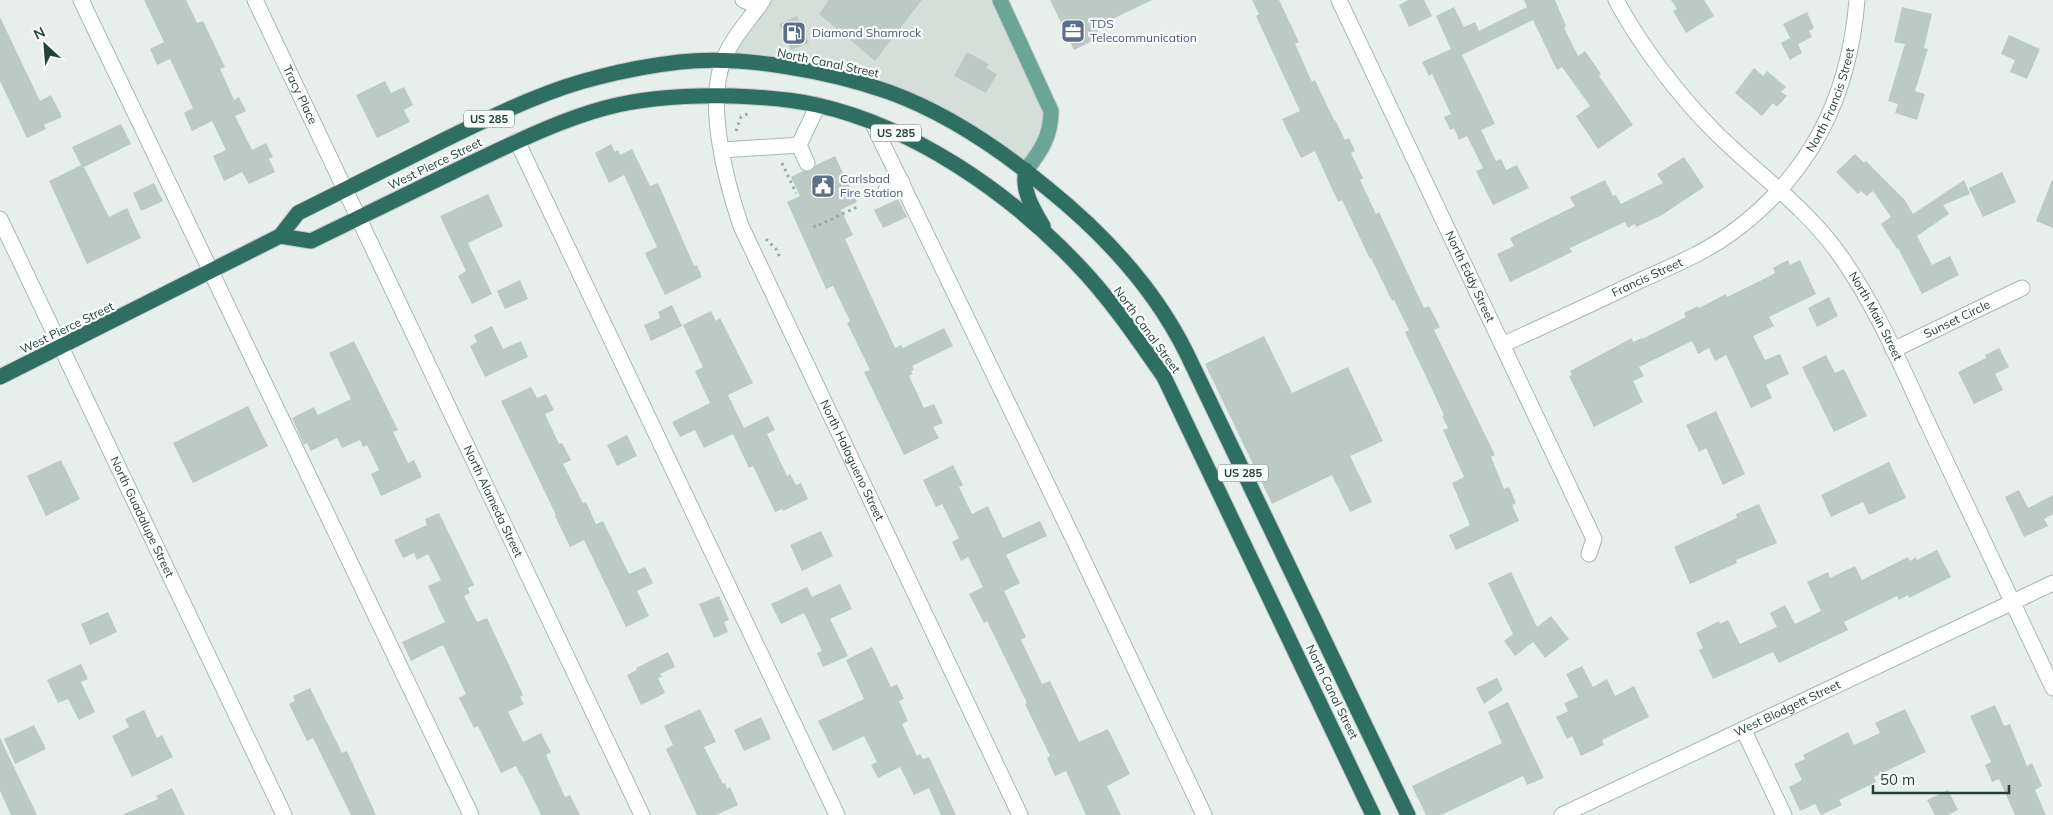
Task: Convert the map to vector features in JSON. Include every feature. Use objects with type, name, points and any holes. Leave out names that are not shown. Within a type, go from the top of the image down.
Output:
[{"type":"highway","name":"West Pierce Street","points":[[0,377],[62,348],[280,236],[298,212],[503,112],[555,90],[599,77],[682,62],[723,61]]},
{"type":"highway","name":"North Canal Street","points":[[723,61],[767,65],[817,73],[864,84],[891,93],[940,115],[1026,170],[1078,213],[1110,246],[1144,287],[1176,333],[1408,815]]},
{"type":"highway","name":"West Pierce Street","points":[[280,236],[311,241],[517,141],[567,120],[606,107],[650,100],[717,95]]},
{"type":"highway","name":"North Canal Street","points":[[717,95],[818,105],[906,137],[977,178],[1014,205],[1078,264],[1108,300],[1164,377],[1374,815]]},
{"type":"highway","points":[[1026,170],[1023,181],[1027,196],[1048,235]]},
{"type":"main road","points":[[1000,0],[1051,111],[1051,127],[1040,151],[1026,170]]},
{"type":"street","points":[[81,0],[471,815]]},
{"type":"street","name":"Tracy Place","points":[[255,0],[345,189]]},
{"type":"street","points":[[717,95],[723,61],[740,32],[761,3],[743,0]]},
{"type":"street","name":"North Eddy Street","points":[[1339,0],[1594,539],[1589,554]]},
{"type":"street","name":"North Main Street","points":[[1616,0],[1646,48],[1690,104],[1715,132],[1813,223],[1840,255],[1862,290],[1893,350],[2053,688]]},
{"type":"street","name":"North Francis Street","points":[[1779,190],[1821,132],[1836,103],[1851,51],[1857,0]]},
{"type":"street","name":"North Halagueno Street","points":[[717,95],[717,119],[722,150],[732,200],[741,226],[1020,815]]},
{"type":"street","points":[[807,163],[799,145],[818,105]]},
{"type":"street","points":[[873,124],[1204,815]]},
{"type":"street","points":[[517,141],[837,815]]},
{"type":"street","points":[[722,150],[799,145]]},
{"type":"street","points":[[886,190],[902,182]]},
{"type":"street","name":"North Alameda Street","points":[[345,189],[642,815]]},
{"type":"street","name":"Francis Street","points":[[1502,345],[1686,259],[1729,234],[1779,190]]},
{"type":"street","name":"North Guadalupe Street","points":[[0,219],[284,815]]},
{"type":"street","name":"Sunset Circle","points":[[1893,350],[2022,288]]},
{"type":"street","name":"West Blodgett Street","points":[[1562,815],[2053,583]]},
{"type":"street","points":[[1743,729],[1784,815]]},
{"type":"path","points":[[782,163],[796,193]]},
{"type":"path","points":[[814,225],[816,227],[858,206]]},
{"type":"shaded area","points":[[763,0],[1000,0],[1051,111],[1026,170],[891,93],[723,61]]},
{"type":"building","points":[[144,0],[186,0],[197,23],[203,21],[225,67],[220,69],[234,100],[239,97],[246,111],[235,116],[252,150],[266,143],[273,157],[269,159],[275,172],[249,184],[242,172],[224,181],[213,156],[226,150],[212,121],[192,131],[184,113],[193,108],[170,59],[157,65],[150,49],[164,42]]},
{"type":"building","points":[[829,0],[922,0],[875,61],[819,14]]},
{"type":"building","points":[[1050,0],[1152,0],[1096,27],[1100,37],[1074,50]]},
{"type":"building","points":[[1252,0],[1279,0],[1299,42],[1295,44],[1312,82],[1315,80],[1345,140],[1349,138],[1355,151],[1351,153],[1363,178],[1360,180],[1376,214],[1379,212],[1424,308],[1429,306],[1440,327],[1434,330],[1495,455],[1491,457],[1504,489],[1509,487],[1516,503],[1512,505],[1519,521],[1456,550],[1449,535],[1470,525],[1452,483],[1464,477],[1443,430],[1448,428],[1442,416],[1444,415],[1405,332],[1409,330],[1370,259],[1342,200],[1338,202],[1315,151],[1301,158],[1282,119],[1300,111],[1256,16],[1259,14]]},
{"type":"building","points":[[1408,0],[1424,0],[1432,16],[1409,27],[1399,5]]},
{"type":"building","points":[[1524,0],[1555,0],[1566,26],[1564,28],[1578,56],[1585,51],[1601,74],[1599,76],[1633,125],[1598,149],[1576,116],[1590,106],[1562,67],[1557,70],[1533,20],[1462,55],[1495,124],[1481,130],[1496,161],[1501,159],[1506,170],[1517,165],[1529,188],[1493,205],[1476,171],[1483,168],[1467,136],[1459,140],[1454,128],[1450,130],[1444,117],[1451,114],[1432,74],[1429,76],[1422,62],[1451,49],[1436,16],[1454,7],[1464,27],[1475,22],[1479,31],[1527,7]]},
{"type":"building","points":[[1671,0],[1704,0],[1714,16],[1686,33],[1673,11],[1677,9]]},
{"type":"building","points":[[1902,7],[1932,14],[1924,48],[1928,49],[1915,91],[1925,94],[1917,120],[1895,113],[1898,104],[1888,101],[1905,44],[1894,42]]},
{"type":"building","points":[[1807,12],[1814,28],[1809,31],[1812,37],[1798,44],[1802,53],[1790,60],[1781,43],[1790,38],[1783,24]]},
{"type":"building","name":"Diamond Shamrock","points":[[797,16],[809,43],[791,50],[779,24]]},
{"type":"building","points":[[0,17],[40,101],[51,95],[62,117],[44,125],[46,129],[27,138],[0,81]]},
{"type":"building","points":[[2009,35],[2040,49],[2027,79],[2010,72],[2015,60],[2001,54]]},
{"type":"building","points":[[967,52],[989,64],[986,68],[997,74],[986,93],[954,76]]},
{"type":"building","points":[[1754,68],[1763,76],[1767,71],[1786,87],[1781,92],[1787,96],[1777,107],[1773,103],[1762,116],[1735,93]]},
{"type":"building","points":[[385,81],[391,93],[404,87],[413,105],[404,110],[410,122],[377,138],[356,95]]},
{"type":"building","points":[[121,124],[131,144],[84,167],[109,217],[127,208],[141,238],[87,264],[49,181],[81,165],[72,147]]},
{"type":"building","points":[[611,144],[615,152],[618,150],[620,155],[632,149],[650,186],[658,183],[694,266],[697,265],[702,277],[665,295],[645,253],[657,247],[624,175],[609,183],[595,153]]},
{"type":"building","points":[[1855,154],[1864,163],[1866,161],[1904,199],[1913,214],[1964,180],[1970,194],[1943,205],[1949,214],[1917,236],[1932,265],[1950,256],[1959,275],[1922,294],[1898,248],[1881,224],[1891,217],[1873,191],[1867,196],[1861,191],[1858,194],[1836,172]]},
{"type":"building","points":[[835,156],[857,202],[841,210],[853,235],[845,239],[895,348],[901,345],[903,348],[944,328],[953,346],[912,366],[914,370],[911,371],[913,374],[909,376],[924,408],[934,404],[943,423],[933,427],[939,438],[904,455],[864,372],[870,370],[847,323],[850,321],[833,286],[826,289],[787,202],[800,196],[791,177],[803,171],[811,171],[816,165]]},
{"type":"building","points":[[1684,157],[1704,187],[1662,215],[1636,227],[1635,224],[1628,228],[1625,222],[1570,248],[1572,252],[1510,282],[1497,254],[1514,246],[1510,238],[1575,206],[1570,197],[1605,180],[1613,196],[1616,195],[1621,204],[1663,183],[1657,174]]},
{"type":"building","points":[[2002,172],[2016,202],[1983,217],[1969,188]]},
{"type":"building","points":[[2053,181],[2053,228],[2036,221]]},
{"type":"building","points":[[154,183],[163,201],[141,211],[133,193]]},
{"type":"building","points":[[488,194],[503,226],[468,243],[492,294],[472,304],[458,276],[466,271],[440,216]]},
{"type":"building","points":[[898,199],[907,217],[883,228],[874,210]]},
{"type":"building","points":[[1788,260],[1790,265],[1800,260],[1816,294],[1769,317],[1774,326],[1753,336],[1765,360],[1780,354],[1789,374],[1766,385],[1772,398],[1751,408],[1726,355],[1715,361],[1709,348],[1698,354],[1692,341],[1639,367],[1644,376],[1633,381],[1643,402],[1594,427],[1569,376],[1572,375],[1570,371],[1632,338],[1633,342],[1642,339],[1686,317],[1684,313],[1698,306],[1699,308],[1726,294],[1727,297],[1764,279],[1775,273],[1773,268]]},
{"type":"building","points":[[520,280],[528,299],[505,309],[497,291]]},
{"type":"building","points":[[1829,297],[1838,316],[1817,327],[1808,308]]},
{"type":"building","points":[[672,305],[682,326],[651,341],[644,325],[660,318],[658,312]]},
{"type":"building","points":[[711,311],[716,321],[720,318],[753,383],[728,395],[744,428],[768,416],[775,430],[767,434],[787,476],[790,474],[796,485],[801,483],[808,499],[783,511],[782,509],[775,512],[753,466],[749,468],[733,434],[704,448],[695,430],[680,437],[672,422],[710,403],[695,371],[703,367],[683,325]]},
{"type":"building","points":[[492,326],[503,349],[521,341],[528,357],[485,377],[470,346],[477,342],[474,335]]},
{"type":"building","points":[[1264,336],[1292,393],[1348,367],[1383,441],[1350,456],[1372,502],[1350,512],[1332,475],[1272,504],[1205,364]]},
{"type":"building","points":[[354,341],[398,430],[393,432],[408,463],[414,460],[422,477],[381,496],[371,474],[379,470],[367,445],[363,447],[360,440],[342,448],[337,438],[311,451],[307,443],[304,445],[292,418],[314,407],[318,415],[351,399],[329,353]]},
{"type":"building","points":[[1999,348],[2009,367],[1995,374],[2003,390],[1974,404],[1958,372],[1986,358],[1985,355]]},
{"type":"building","points":[[1826,355],[1835,373],[1844,369],[1867,416],[1834,432],[1802,367]]},
{"type":"building","points":[[531,387],[537,398],[546,394],[554,410],[545,414],[559,444],[562,443],[571,460],[563,464],[583,503],[586,502],[596,524],[603,521],[629,574],[645,567],[653,583],[637,591],[649,616],[626,627],[584,540],[570,547],[501,401]]},
{"type":"building","points":[[248,406],[268,446],[193,483],[173,443]]},
{"type":"building","points":[[1716,411],[1745,474],[1723,485],[1706,448],[1699,452],[1686,425]]},
{"type":"building","points":[[627,435],[637,456],[617,466],[607,445]]},
{"type":"building","points":[[61,460],[80,499],[46,516],[27,476]]},
{"type":"building","points":[[1889,462],[1906,498],[1869,515],[1863,502],[1831,517],[1821,495]]},
{"type":"building","points":[[953,465],[963,485],[959,487],[972,514],[988,506],[1003,538],[1040,521],[1047,536],[1006,555],[1020,583],[1004,591],[1026,637],[1021,640],[1042,684],[1050,681],[1079,742],[1108,729],[1130,774],[1107,786],[1121,815],[1086,815],[1066,771],[1055,776],[1047,758],[1050,756],[1025,704],[1027,703],[987,621],[984,623],[969,594],[983,587],[968,557],[961,561],[952,542],[959,538],[942,504],[936,507],[923,480]]},
{"type":"building","points":[[2019,490],[2028,508],[2053,495],[2053,514],[2044,519],[2048,526],[2024,537],[2005,497]]},
{"type":"building","points":[[1759,504],[1777,543],[1736,560],[1737,563],[1690,584],[1674,547],[1737,518],[1736,514]]},
{"type":"building","points":[[439,513],[474,585],[468,588],[470,593],[464,596],[477,622],[487,618],[523,695],[520,697],[524,704],[508,712],[523,742],[541,733],[551,752],[546,755],[565,797],[570,795],[580,815],[541,815],[516,766],[501,773],[478,726],[474,728],[459,698],[466,694],[443,645],[411,661],[402,642],[445,622],[428,586],[441,580],[428,554],[417,560],[414,553],[403,558],[394,540],[427,525],[425,519]]},
{"type":"building","points":[[821,531],[833,556],[802,571],[790,545]]},
{"type":"building","points":[[1937,550],[1951,577],[1909,598],[1908,595],[1899,600],[1897,596],[1844,622],[1848,630],[1779,663],[1773,652],[1713,679],[1699,650],[1703,648],[1696,633],[1719,621],[1720,624],[1728,620],[1740,644],[1777,627],[1770,613],[1785,605],[1795,624],[1821,611],[1807,582],[1828,572],[1830,578],[1855,566],[1862,580],[1908,557],[1910,561],[1916,557],[1917,560]]},
{"type":"building","points":[[1511,572],[1537,627],[1551,616],[1569,639],[1545,658],[1533,642],[1515,656],[1504,641],[1513,634],[1488,583]]},
{"type":"building","points":[[840,584],[852,609],[830,619],[848,656],[823,667],[817,653],[822,651],[804,613],[781,624],[771,604],[807,587],[812,597]]},
{"type":"building","points":[[719,596],[729,620],[724,622],[728,632],[714,638],[699,604]]},
{"type":"building","points":[[108,612],[117,632],[90,645],[81,624]]},
{"type":"building","points":[[872,647],[891,687],[897,684],[904,699],[899,701],[908,721],[902,724],[917,756],[920,754],[923,759],[929,757],[956,815],[941,815],[929,788],[914,795],[900,767],[878,778],[871,765],[877,762],[864,736],[833,751],[818,721],[864,699],[846,660]]},
{"type":"building","points":[[668,652],[675,667],[660,674],[662,677],[658,678],[665,693],[641,705],[627,675],[637,670],[636,668]]},
{"type":"building","points":[[81,664],[88,679],[81,682],[95,712],[79,720],[68,699],[58,703],[47,680]]},
{"type":"building","points":[[1582,666],[1593,687],[1607,679],[1615,696],[1634,686],[1649,717],[1602,740],[1604,745],[1581,756],[1572,736],[1567,739],[1556,717],[1568,711],[1564,703],[1578,697],[1566,674]]},
{"type":"building","points":[[1497,678],[1503,690],[1484,704],[1476,688]]},
{"type":"building","points":[[310,688],[342,753],[347,751],[376,815],[351,815],[313,738],[307,741],[289,704],[295,701],[293,696]]},
{"type":"building","points":[[1508,702],[1544,778],[1527,785],[1523,776],[1441,815],[1426,815],[1412,786],[1502,743],[1488,712]]},
{"type":"building","points":[[1995,705],[2004,726],[2010,724],[2027,766],[2032,763],[2042,786],[2035,790],[2046,815],[2015,815],[1999,779],[1992,782],[1985,765],[1991,762],[1970,716]]},
{"type":"building","points":[[700,709],[716,742],[704,747],[723,784],[725,783],[727,789],[730,787],[738,805],[716,815],[697,815],[666,749],[673,745],[664,726]]},
{"type":"building","points":[[1905,709],[1926,752],[1874,777],[1876,782],[1839,800],[1842,805],[1821,815],[1815,804],[1800,811],[1789,787],[1802,780],[1794,764],[1805,759],[1803,755],[1848,732],[1854,745],[1880,733],[1875,723]]},
{"type":"building","points":[[144,710],[157,738],[162,735],[173,757],[132,777],[112,736],[129,727],[125,719]]},
{"type":"building","points":[[761,717],[771,739],[744,751],[734,730]]},
{"type":"building","points":[[34,725],[46,749],[15,764],[4,739]]},
{"type":"building","points":[[0,738],[37,815],[11,815],[0,791]]},
{"type":"building","points":[[172,788],[185,815],[122,815],[158,799],[156,796]]},
{"type":"building","points":[[1948,790],[1958,810],[1948,815],[1935,815],[1927,800]]},
{"type":"place","name":"TDS Telecommunication","points":[[1073,31]]},
{"type":"place","name":"Diamond Shamrock","points":[[794,33]]},
{"type":"place","name":"Carlsbad Fire Station","points":[[823,186]]}]
